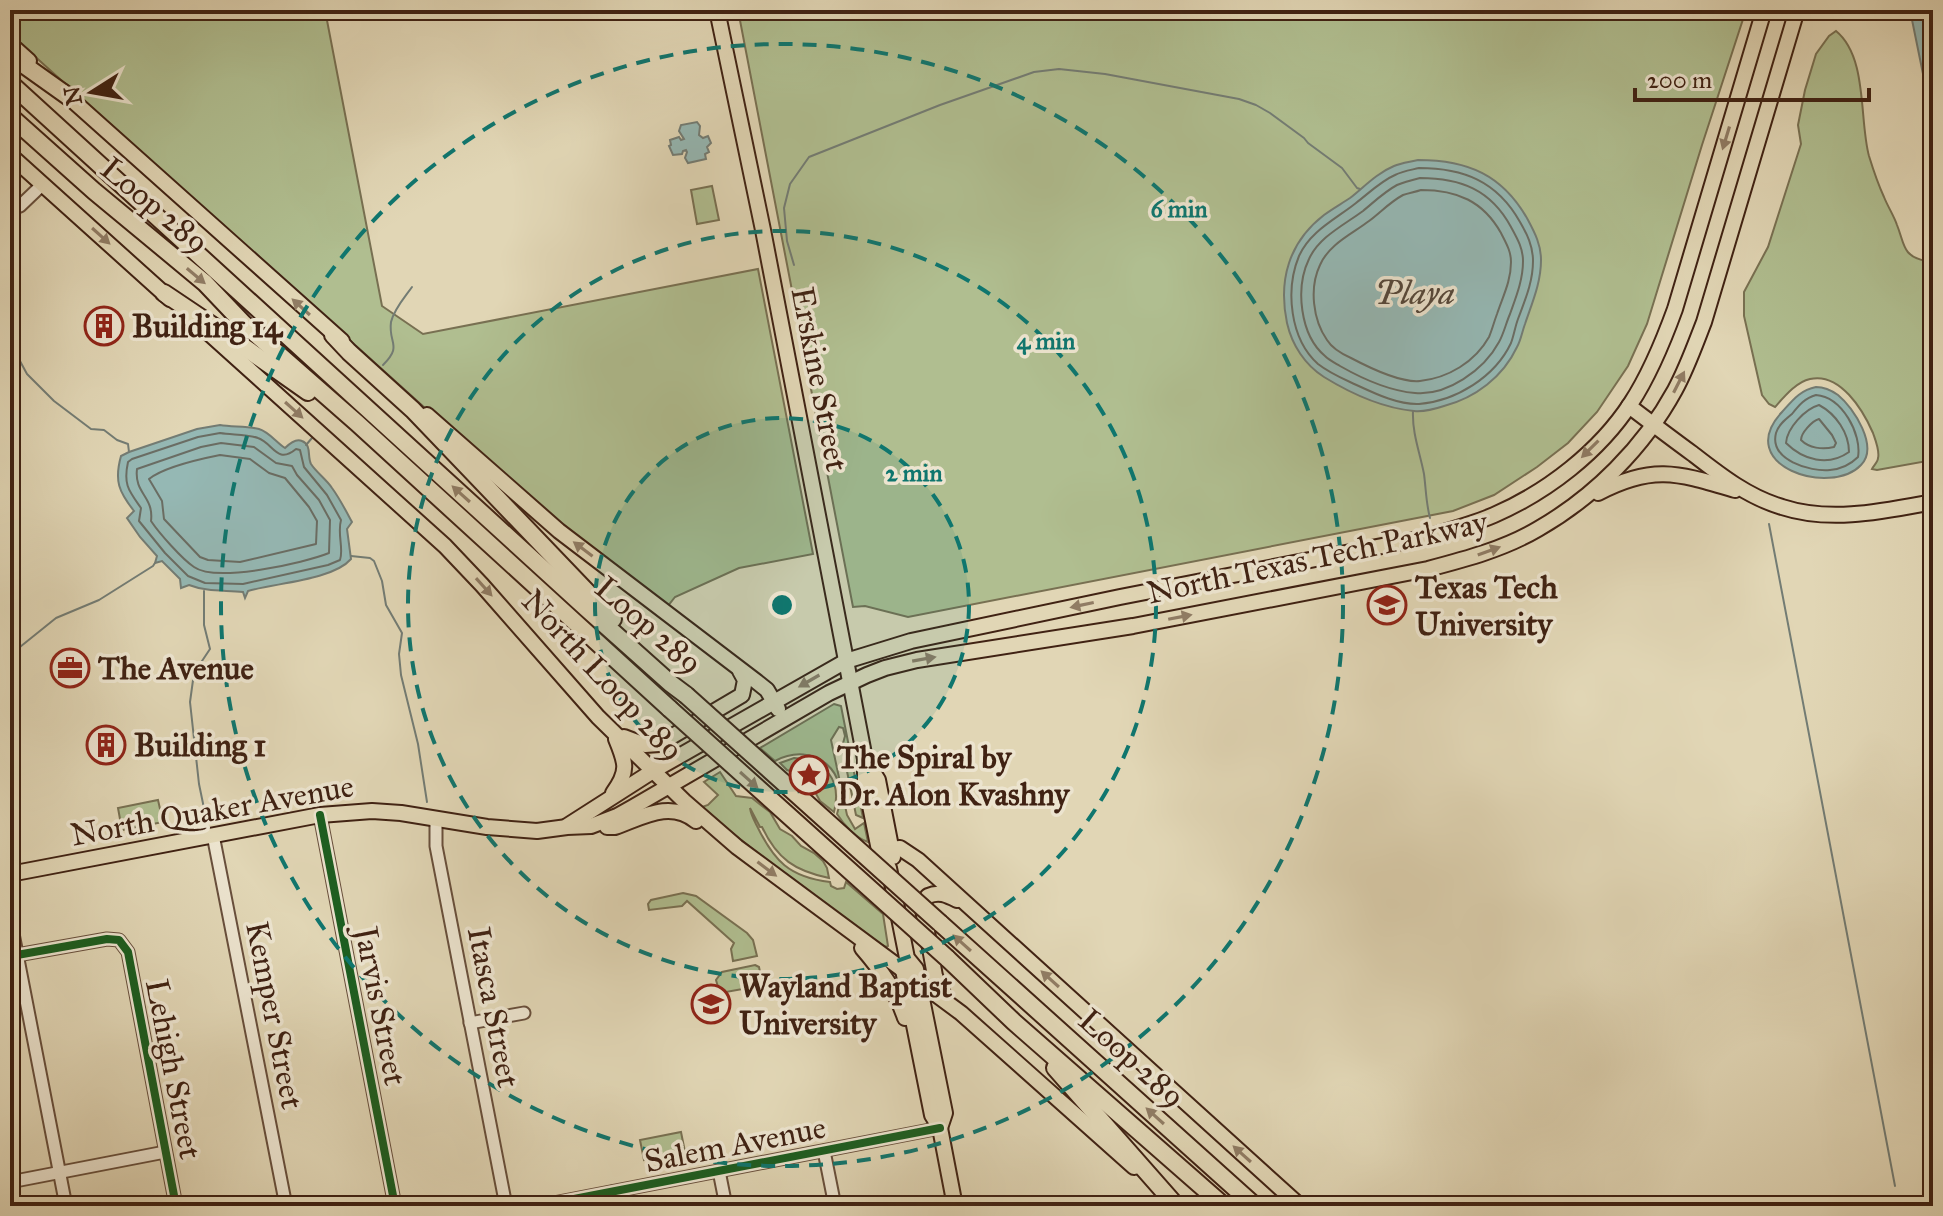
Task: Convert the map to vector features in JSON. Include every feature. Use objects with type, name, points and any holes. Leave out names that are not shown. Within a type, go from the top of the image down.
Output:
[{"type":"highway","points":[[10,55],[69,97]]},
{"type":"highway","name":"Loop 289","points":[[10,83],[509,538],[1255,1206]]},
{"type":"highway","name":"Loop 289","points":[[10,116],[205,283],[243,323],[379,443],[1014,1022],[1224,1206]]},
{"type":"highway","points":[[164,293],[324,404],[439,505],[464,522]]},
{"type":"highway","points":[[333,335],[413,410],[625,632],[677,681],[686,695]]},
{"type":"highway","points":[[1014,1022],[1175,1204]]},
{"type":"main road","name":"Erskine Street","points":[[717,10],[763,230],[865,759],[865,781],[885,864],[932,1115],[940,1128],[955,1206]]},
{"type":"main road","name":"North Texas Tech Parkway","points":[[846,661],[911,641],[1423,538],[1494,516],[1526,500],[1557,479],[1589,452],[1629,406],[1661,347],[1764,10]]},
{"type":"main road","name":"North Texas Tech Parkway","points":[[850,682],[917,660],[1133,626],[1428,569],[1503,546],[1537,530],[1573,507],[1636,447],[1674,392],[1690,361],[1797,10]]},
{"type":"main road","points":[[10,44],[333,335],[559,531],[767,690],[783,720]]},
{"type":"main road","name":"North Loop 289","points":[[10,155],[445,546],[613,731],[669,786],[737,847],[840,924],[905,964]]},
{"type":"main road","points":[[1629,406],[1731,483],[1755,497]]},
{"type":"main road","points":[[1573,507],[1613,485],[1657,473],[1677,474],[1783,508],[1809,513],[1847,515],[1933,502]]},
{"type":"main road","name":"North Quaker Avenue","points":[[567,827],[653,771],[846,661]]},
{"type":"main road","points":[[613,731],[645,745],[659,744],[742,695],[745,680],[739,669]]},
{"type":"main road","name":"North Quaker Avenue","points":[[10,874],[320,815],[372,811],[508,830],[591,826],[617,816],[850,682]]},
{"type":"main road","points":[[608,799],[619,784],[625,767],[613,731]]},
{"type":"main road","name":"Erskine Street","points":[[865,759],[878,780],[892,849],[893,857],[885,864]]},
{"type":"main road","points":[[591,826],[615,827],[659,812],[675,811],[688,814],[718,839],[737,847]]},
{"type":"main road","points":[[892,849],[902,849],[918,860],[1300,1206]]},
{"type":"main road","points":[[947,1002],[935,976],[922,904],[928,896],[943,893],[972,908]]},
{"type":"main road","points":[[840,924],[893,990],[924,1073]]},
{"type":"main road","name":"Erskine Street","points":[[905,964],[916,969],[945,1113],[940,1128]]},
{"type":"main road","points":[[918,981],[961,1013],[1175,1204]]},
{"type":"main road","points":[[930,1036],[933,1019],[938,1013],[945,1010],[961,1013]]},
{"type":"street","points":[[10,209],[20,206],[43,184]]},
{"type":"street","name":"Jarvis Street","points":[[320,815],[395,1206]]},
{"type":"street","name":"Itasca Street","points":[[436,818],[436,846],[506,1206]]},
{"type":"street","name":"Kemper Street","points":[[213,835],[286,1206]]},
{"type":"street","points":[[10,918],[66,1206]]},
{"type":"street","name":"Lehigh Street","points":[[17,955],[107,939],[122,942],[128,952],[176,1206]]},
{"type":"street","points":[[470,1023],[524,1013]]},
{"type":"street","name":"Salem Avenue","points":[[538,1206],[940,1128]]},
{"type":"street","points":[[824,1151],[835,1206]]},
{"type":"street","points":[[10,1182],[165,1152]]},
{"type":"street","points":[[719,1171],[726,1206]]},
{"type":"street","points":[[612,1192],[615,1206]]},
{"type":"green space","points":[[10,10],[325,10],[382,306],[423,334],[758,269],[813,554],[739,568],[675,597],[667,607],[527,500],[10,34]]},
{"type":"green space","points":[[738,10],[1746,10],[1647,324],[1628,366],[1597,412],[1568,443],[1537,467],[1494,495],[1453,511],[908,617],[865,606],[853,607]]},
{"type":"green space","points":[[1836,31],[1853,56],[1861,90],[1869,156],[1903,244],[1908,253],[1918,259],[1926,261],[1933,256],[1933,460],[1877,470],[1872,469],[1878,455],[1873,433],[1857,404],[1831,381],[1810,379],[1795,387],[1775,407],[1769,404],[1762,395],[1744,316],[1744,292],[1768,247],[1801,144],[1798,125],[1816,54]]},
{"type":"green space","points":[[712,186],[719,220],[697,224],[691,190]]},
{"type":"green space","points":[[834,704],[841,706],[863,818],[856,815],[842,747],[845,736],[843,728],[839,727],[831,740],[847,815],[855,829],[864,823],[868,842],[851,831],[837,814],[839,785],[826,764],[816,757],[803,755],[775,761],[760,748]]},
{"type":"green space","points":[[794,758],[815,763],[829,774],[836,790],[834,812],[820,801],[803,775],[787,770],[780,763]]},
{"type":"green space","points":[[720,772],[736,796],[752,798],[770,812],[780,829],[823,861],[829,878],[806,872],[788,862],[774,847],[750,808],[763,838],[777,858],[793,871],[830,882],[837,889],[844,888],[846,882],[883,914],[888,946],[880,944],[771,864],[704,810],[702,807],[718,795],[704,782]]},
{"type":"green space","points":[[158,800],[163,822],[122,830],[118,808]]},
{"type":"green space","points":[[683,893],[696,896],[747,933],[753,940],[757,956],[733,961],[731,949],[734,943],[687,901],[682,906],[649,910],[651,900]]},
{"type":"green space","points":[[755,965],[759,967],[762,982],[759,986],[726,992],[718,987],[716,980],[722,972]]},
{"type":"green space","points":[[681,1132],[685,1152],[644,1160],[640,1140]]},
{"type":"water","points":[[1910,10],[1933,10],[1933,123]]},
{"type":"water","points":[[697,122],[699,135],[703,138],[708,136],[711,143],[707,147],[709,152],[705,154],[706,159],[688,163],[686,150],[673,155],[670,140],[684,139],[679,131],[681,125]]},
{"type":"water","name":"Playa","points":[[1418,160],[1468,167],[1495,181],[1528,220],[1539,244],[1541,260],[1538,285],[1520,339],[1504,368],[1487,385],[1467,398],[1425,411],[1391,407],[1367,399],[1334,383],[1311,367],[1300,354],[1289,331],[1284,292],[1289,263],[1302,237],[1312,226],[1382,172]]},
{"type":"water","points":[[1816,387],[1838,395],[1857,418],[1866,438],[1866,457],[1861,465],[1847,474],[1829,478],[1810,477],[1792,471],[1777,461],[1769,448],[1770,431],[1782,412],[1801,393]]},
{"type":"water","points":[[220,425],[259,429],[285,448],[295,441],[305,443],[311,464],[332,488],[352,522],[347,529],[351,559],[331,572],[248,591],[245,598],[243,592],[189,585],[181,588],[180,579],[162,561],[155,563],[157,556],[127,518],[134,511],[119,486],[121,456],[197,429]]},
{"type":"waterway","points":[[794,265],[787,241],[784,208],[790,184],[809,157],[1034,72],[1059,69],[1105,74],[1239,99],[1256,105],[1342,168],[1360,189]]},
{"type":"waterway","points":[[383,365],[394,348],[392,317],[412,287]]},
{"type":"waterway","points":[[10,350],[14,350],[27,374],[54,401],[91,429],[104,430],[128,444],[129,452]]},
{"type":"waterway","points":[[1413,411],[1430,518]]},
{"type":"waterway","points":[[306,445],[312,438]]},
{"type":"waterway","points":[[1769,524],[1895,1186]]},
{"type":"waterway","points":[[351,556],[374,561],[382,581],[386,605],[402,633],[399,654],[401,675],[418,744],[427,802]]},
{"type":"waterway","points":[[10,655],[56,618],[99,600],[155,563]]},
{"type":"waterway","points":[[204,591],[204,625],[210,649],[194,673],[190,702],[206,818]]},
{"type":"cycle path","points":[[320,815],[395,1206]]},
{"type":"cycle path","points":[[17,955],[107,939],[119,940],[128,952],[176,1206]]},
{"type":"cycle path","points":[[538,1206],[940,1128]]},
{"type":"place","name":"Building 14","points":[[104,326]]},
{"type":"place","name":"Texas Tech University","points":[[1387,605]]},
{"type":"place","name":"The Avenue","points":[[70,668]]},
{"type":"place","name":"Building 1","points":[[106,745]]},
{"type":"place","name":"The Spiral by Dr. Alon Kvashny","points":[[809,775]]},
{"type":"place","name":"Wayland Baptist University","points":[[711,1004]]}]
